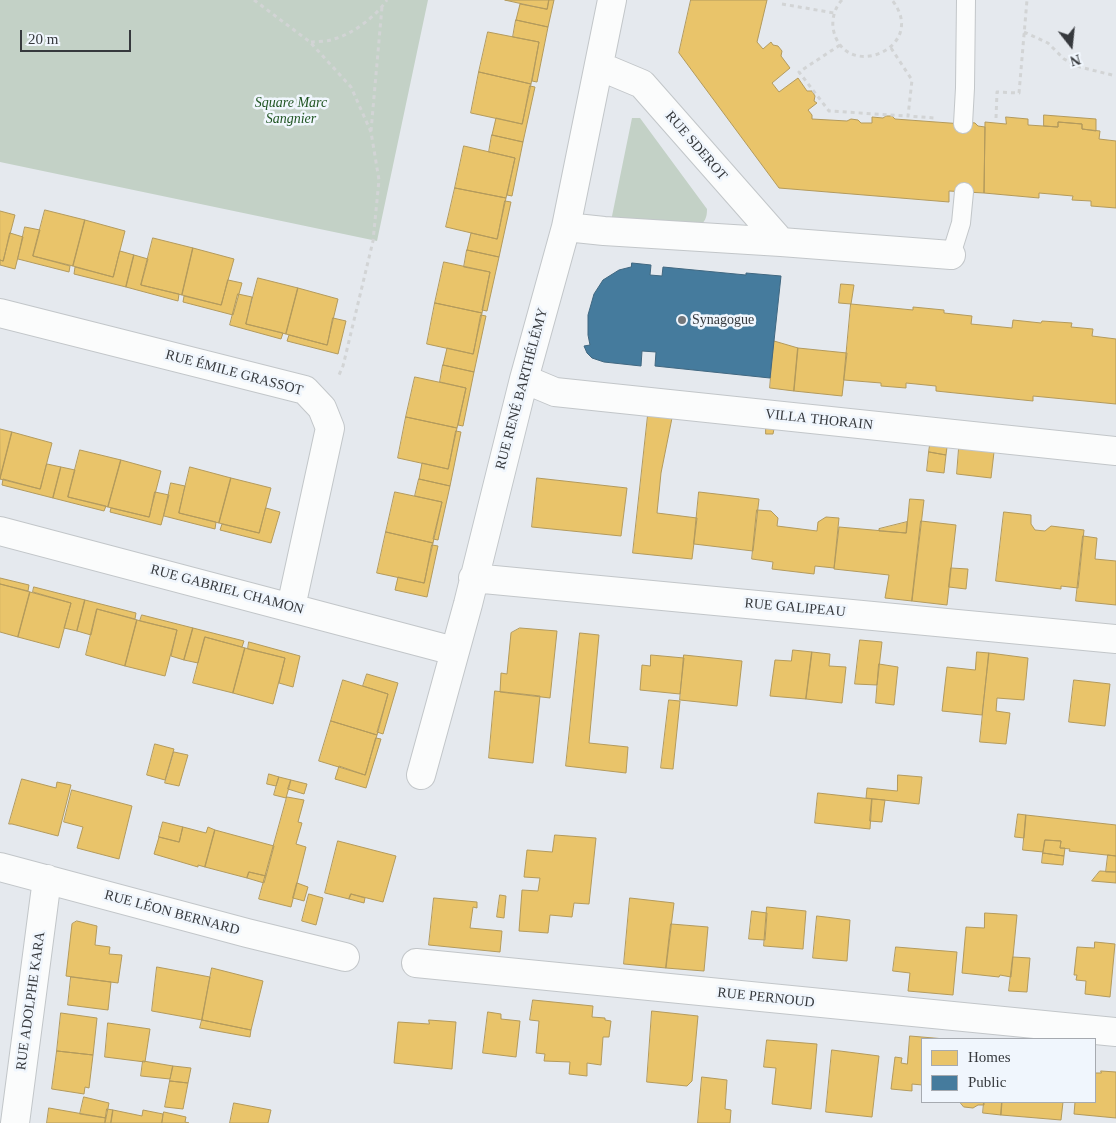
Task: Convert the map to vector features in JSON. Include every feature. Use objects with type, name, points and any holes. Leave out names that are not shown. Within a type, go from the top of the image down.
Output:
[{"type":"street","name":"RUE RENÉ BARTHÉLÉMY","points":[[421,774],[524,379],[566,227],[612,0]]},
{"type":"street","name":"RUE SDEROT","points":[[599,66],[642,84],[781,242]]},
{"type":"street","points":[[566,227],[951,255]]},
{"type":"street","name":"RUE ÉMILE GRASSOT","points":[[0,313],[305,390],[322,408],[330,428],[291,607]]},
{"type":"street","name":"VILLA THORAIN","points":[[524,379],[555,392],[1116,451]]},
{"type":"street","name":"RUE GABRIEL CHAMON","points":[[0,531],[454,651]]},
{"type":"street","name":"RUE GALIPEAU","points":[[473,578],[1116,639]]},
{"type":"street","name":"RUE LÉON BERNARD","points":[[0,867],[247,933],[345,957]]},
{"type":"street","name":"RUE ADOLPHE KARA","points":[[15,1123],[47,879]]},
{"type":"street","name":"RUE PERNOUD","points":[[416,963],[1116,1032]]},
{"type":"lane","points":[[963,124],[966,0]]},
{"type":"lane","points":[[951,255],[961,223],[964,192]]},
{"type":"path","points":[[254,0],[310,42],[351,87],[371,132]]},
{"type":"path","points":[[310,42],[334,40],[364,24],[387,0]]},
{"type":"path","points":[[842,0],[834,13],[833,24],[835,35],[840,45],[849,52],[859,56],[871,57],[891,48],[897,39],[901,28],[900,17],[897,6],[892,0]]},
{"type":"path","points":[[996,118],[997,92],[1019,93],[1027,0]]},
{"type":"path","points":[[782,4],[834,13]]},
{"type":"path","points":[[322,408],[343,366],[373,241],[379,180],[371,132],[382,7]]},
{"type":"path","points":[[1024,32],[1048,43],[1064,59],[1080,67],[1116,76]]},
{"type":"path","points":[[840,45],[799,72],[829,111],[954,120],[963,124]]},
{"type":"path","points":[[891,48],[912,80],[908,116]]},
{"type":"green space","name":"Square Marc Sangnier","points":[[0,0],[428,0],[377,241],[0,162]]},
{"type":"green space","points":[[632,118],[640,118],[707,209],[705,220],[698,227],[611,221]]},
{"type":"building: Homes","points":[[505,0],[549,0],[547,9]]},
{"type":"building: Homes","points":[[549,0],[554,0],[548,27],[516,20],[520,4],[547,9]]},
{"type":"building: Homes","points":[[691,0],[767,0],[757,42],[763,49],[771,42],[773,45],[778,46],[782,51],[781,56],[790,68],[772,83],[779,92],[798,78],[807,91],[812,91],[815,96],[814,101],[817,103],[808,110],[812,115],[812,119],[847,121],[851,119],[858,120],[861,123],[872,123],[872,117],[883,118],[892,116],[895,119],[963,124],[968,122],[985,127],[984,193],[949,191],[949,202],[779,188],[679,53]]},
{"type":"building: Homes","points":[[516,20],[548,27],[537,82],[532,81],[539,42],[513,37]]},
{"type":"building: Homes","points":[[488,32],[539,42],[531,84],[479,72]]},
{"type":"building: Homes","points":[[479,72],[531,84],[522,124],[471,113]]},
{"type":"building: Homes","points":[[530,86],[535,87],[523,142],[492,135],[496,118],[522,124]]},
{"type":"building: Homes","points":[[1044,115],[1096,119],[1096,131],[1082,129],[1082,124],[1058,122],[1058,127],[1044,126]]},
{"type":"building: Homes","points":[[1006,117],[1028,119],[1028,125],[1058,127],[1058,122],[1082,124],[1082,129],[1100,131],[1099,139],[1116,141],[1116,208],[1091,206],[1091,201],[1072,200],[1073,196],[1039,193],[1039,198],[984,193],[985,122],[1006,124]]},
{"type":"building: Homes","points":[[492,135],[523,142],[512,196],[507,195],[515,158],[489,152]]},
{"type":"building: Homes","points":[[464,146],[515,158],[506,198],[455,188]]},
{"type":"building: Homes","points":[[455,188],[506,198],[497,239],[446,227]]},
{"type":"building: Homes","points":[[505,201],[511,202],[499,257],[467,250],[471,233],[497,239]]},
{"type":"building: Homes","points":[[45,210],[85,220],[73,266],[33,256]]},
{"type":"building: Homes","points":[[0,211],[15,215],[3,261],[0,260]]},
{"type":"building: Homes","points":[[85,220],[125,231],[113,277],[73,266]]},
{"type":"building: Homes","points":[[25,227],[40,230],[33,256],[70,266],[69,272],[18,259]]},
{"type":"building: Homes","points":[[10,233],[23,237],[15,269],[0,265],[0,260],[3,261]]},
{"type":"building: Homes","points":[[153,238],[193,248],[182,295],[141,285]]},
{"type":"building: Homes","points":[[193,248],[234,259],[221,305],[182,295]]},
{"type":"building: Homes","points":[[467,250],[499,257],[487,311],[482,310],[490,272],[464,267]]},
{"type":"building: Homes","points":[[120,251],[134,255],[126,287],[74,274],[75,267],[113,277]]},
{"type":"building: Homes","points":[[134,255],[148,259],[141,285],[179,294],[178,301],[126,287]]},
{"type":"building: Homes","points":[[444,262],[490,272],[482,313],[435,303]]},
{"type":"building: Homes","points":[[258,278],[298,288],[286,334],[246,324]]},
{"type":"building: Homes","points":[[228,280],[242,283],[233,315],[183,302],[184,296],[221,305]]},
{"type":"building: Homes","points":[[841,284],[854,285],[851,304],[839,303]]},
{"type":"building: Homes","points":[[298,288],[338,299],[327,345],[286,334]]},
{"type":"building: Homes","points":[[238,294],[252,297],[246,324],[283,333],[281,339],[230,325]]},
{"type":"building: Homes","points":[[435,303],[482,313],[473,354],[427,344]]},
{"type":"building: Homes","points":[[851,304],[913,310],[913,307],[944,310],[944,313],[972,316],[971,324],[1012,328],[1013,320],[1041,323],[1042,321],[1072,323],[1071,327],[1093,329],[1092,336],[1116,339],[1116,404],[1033,396],[1033,401],[936,391],[936,386],[906,383],[906,388],[881,386],[881,383],[844,380]]},
{"type":"building: Homes","points":[[481,315],[486,316],[474,372],[443,365],[447,348],[473,354]]},
{"type":"building: Homes","points":[[333,318],[346,321],[338,354],[287,341],[289,335],[327,345]]},
{"type":"building: Homes","points":[[774,341],[798,348],[794,391],[770,388]]},
{"type":"building: Homes","points":[[798,348],[847,353],[842,396],[794,391]]},
{"type":"building: Homes","points":[[443,365],[474,372],[463,426],[458,425],[466,388],[440,382]]},
{"type":"building: Homes","points":[[415,377],[466,388],[457,428],[406,417]]},
{"type":"building: Homes","points":[[648,415],[672,418],[661,473],[657,513],[697,518],[692,559],[633,553]]},
{"type":"building: Homes","points":[[406,417],[457,428],[448,469],[398,458]]},
{"type":"building: Homes","points":[[766,428],[774,429],[773,434],[766,434]]},
{"type":"building: Homes","points":[[0,429],[12,432],[0,479]]},
{"type":"building: Homes","points":[[456,431],[461,432],[450,486],[419,479],[422,463],[448,469]]},
{"type":"building: Homes","points":[[12,432],[52,443],[40,489],[0,479]]},
{"type":"building: Homes","points":[[930,445],[947,447],[946,455],[929,452]]},
{"type":"building: Homes","points":[[959,448],[994,452],[991,478],[957,474]]},
{"type":"building: Homes","points":[[80,450],[121,460],[108,507],[68,497]]},
{"type":"building: Homes","points":[[929,452],[946,455],[944,473],[927,471]]},
{"type":"building: Homes","points":[[121,460],[161,471],[149,517],[108,507]]},
{"type":"building: Homes","points":[[47,464],[61,467],[53,498],[2,485],[3,479],[40,489]]},
{"type":"building: Homes","points":[[61,467],[75,470],[68,497],[106,506],[104,511],[53,498]]},
{"type":"building: Homes","points":[[190,467],[231,478],[219,523],[179,513]]},
{"type":"building: Homes","points":[[231,478],[271,488],[259,533],[219,523]]},
{"type":"building: Homes","points":[[537,478],[627,488],[621,536],[532,527]]},
{"type":"building: Homes","points":[[419,479],[450,486],[438,540],[433,539],[442,502],[415,496]]},
{"type":"building: Homes","points":[[171,483],[185,486],[179,513],[216,522],[215,529],[164,516]]},
{"type":"building: Homes","points":[[155,492],[169,495],[161,525],[110,512],[111,508],[149,517]]},
{"type":"building: Homes","points":[[395,492],[442,502],[433,543],[386,532]]},
{"type":"building: Homes","points":[[699,492],[759,499],[753,551],[694,544]]},
{"type":"building: Homes","points":[[910,499],[924,500],[912,601],[885,598],[889,575],[834,569],[839,527],[906,533]]},
{"type":"building: Homes","points":[[266,508],[280,512],[271,543],[220,530],[222,524],[259,533]]},
{"type":"building: Homes","points":[[757,510],[771,511],[778,518],[777,526],[817,531],[818,522],[826,517],[839,518],[834,568],[815,566],[814,574],[772,569],[773,562],[752,559]]},
{"type":"building: Homes","points":[[1004,512],[1031,515],[1031,524],[1035,530],[1045,531],[1051,526],[1084,530],[1078,588],[1061,586],[1061,589],[996,581]]},
{"type":"building: Homes","points":[[921,521],[956,525],[947,605],[912,601]]},
{"type":"building: Homes","points":[[907,522],[906,533],[879,531],[879,529]]},
{"type":"building: Homes","points":[[386,532],[433,543],[424,583],[377,573]]},
{"type":"building: Homes","points":[[1083,536],[1097,538],[1095,559],[1116,561],[1116,605],[1076,601]]},
{"type":"building: Homes","points":[[432,545],[438,546],[427,597],[395,590],[398,577],[424,583]]},
{"type":"building: Homes","points":[[951,568],[968,569],[966,589],[949,587]]},
{"type":"building: Homes","points":[[0,578],[29,585],[28,591],[0,584]]},
{"type":"building: Homes","points":[[0,584],[30,592],[18,637],[0,632]]},
{"type":"building: Homes","points":[[34,587],[85,600],[77,631],[64,628],[71,603],[33,592]]},
{"type":"building: Homes","points":[[30,592],[71,603],[59,648],[18,637]]},
{"type":"building: Homes","points":[[85,600],[136,613],[135,619],[97,609],[91,635],[77,631]]},
{"type":"building: Homes","points":[[97,609],[137,620],[125,666],[86,655]]},
{"type":"building: Homes","points":[[142,615],[193,628],[184,660],[171,656],[177,630],[140,621]]},
{"type":"building: Homes","points":[[137,620],[177,630],[165,676],[125,666]]},
{"type":"building: Homes","points":[[193,628],[244,641],[242,647],[205,637],[198,663],[184,660]]},
{"type":"building: Homes","points":[[520,628],[557,631],[550,698],[500,692],[501,673],[507,674],[511,633]]},
{"type":"building: Homes","points":[[580,633],[599,635],[589,743],[628,747],[626,773],[566,766]]},
{"type":"building: Homes","points":[[205,637],[245,648],[233,693],[193,683]]},
{"type":"building: Homes","points":[[860,640],[882,642],[877,685],[855,684]]},
{"type":"building: Homes","points":[[249,642],[300,656],[293,687],[279,683],[285,658],[248,649]]},
{"type":"building: Homes","points":[[245,648],[285,658],[273,704],[233,693]]},
{"type":"building: Homes","points":[[793,650],[812,652],[806,699],[770,696],[775,660],[791,661]]},
{"type":"building: Homes","points":[[812,652],[830,654],[829,666],[846,667],[842,703],[806,699]]},
{"type":"building: Homes","points":[[977,652],[989,653],[982,715],[942,711],[947,667],[975,670]]},
{"type":"building: Homes","points":[[989,653],[1028,658],[1024,700],[997,698],[996,711],[1010,713],[1006,744],[980,742]]},
{"type":"building: Homes","points":[[651,655],[684,658],[680,694],[640,690],[642,665],[650,666]]},
{"type":"building: Homes","points":[[684,655],[742,661],[737,706],[680,700]]},
{"type":"building: Homes","points":[[879,664],[898,667],[894,705],[876,703]]},
{"type":"building: Homes","points":[[367,674],[398,683],[383,734],[377,732],[388,694],[363,686]]},
{"type":"building: Homes","points":[[343,680],[388,694],[377,735],[331,721]]},
{"type":"building: Homes","points":[[1074,680],[1110,684],[1105,726],[1069,722]]},
{"type":"building: Homes","points":[[495,691],[540,696],[533,763],[489,758]]},
{"type":"building: Homes","points":[[669,700],[680,701],[673,769],[661,768]]},
{"type":"building: Homes","points":[[331,721],[377,735],[365,775],[319,761]]},
{"type":"building: Homes","points":[[376,738],[381,739],[366,788],[335,779],[339,766],[365,775]]},
{"type":"building: Homes","points":[[155,744],[174,749],[165,780],[147,775]]},
{"type":"building: Homes","points":[[174,752],[188,755],[179,786],[165,783]]},
{"type":"building: Homes","points":[[269,774],[279,777],[276,786],[267,784]]},
{"type":"building: Homes","points":[[898,775],[922,777],[919,804],[866,798],[867,788],[897,791]]},
{"type":"building: Homes","points":[[279,777],[291,780],[286,798],[274,795]]},
{"type":"building: Homes","points":[[22,779],[56,788],[57,782],[71,785],[58,836],[9,824]]},
{"type":"building: Homes","points":[[291,780],[307,784],[304,794],[288,789]]},
{"type":"building: Homes","points":[[72,790],[132,806],[119,859],[77,848],[83,827],[64,822]]},
{"type":"building: Homes","points":[[818,793],[872,799],[870,829],[815,823]]},
{"type":"building: Homes","points":[[287,797],[304,800],[298,822],[302,823],[296,844],[306,847],[291,907],[259,899]]},
{"type":"building: Homes","points":[[872,799],[885,800],[882,822],[870,821]]},
{"type":"building: Homes","points":[[1018,814],[1026,815],[1024,838],[1015,837]]},
{"type":"building: Homes","points":[[1026,815],[1116,825],[1116,856],[1069,851],[1070,849],[1060,848],[1061,841],[1045,840],[1043,852],[1023,850]]},
{"type":"building: Homes","points":[[163,822],[183,827],[179,842],[159,837]]},
{"type":"building: Homes","points":[[183,827],[206,833],[208,827],[215,830],[205,867],[198,865],[198,867],[154,854],[159,837],[179,842]]},
{"type":"building: Homes","points":[[215,830],[274,846],[266,876],[249,872],[247,878],[205,867]]},
{"type":"building: Homes","points":[[555,835],[596,838],[589,904],[574,903],[572,917],[550,915],[548,933],[519,931],[522,890],[538,891],[540,878],[524,877],[527,850],[552,852]]},
{"type":"building: Homes","points":[[1045,840],[1061,841],[1060,848],[1065,848],[1064,856],[1043,853]]},
{"type":"building: Homes","points":[[338,841],[396,856],[383,902],[351,894],[349,899],[325,893]]},
{"type":"building: Homes","points":[[1043,853],[1064,856],[1063,865],[1042,863]]},
{"type":"building: Homes","points":[[1108,855],[1116,856],[1116,872],[1106,872]]},
{"type":"building: Homes","points":[[1100,871],[1116,872],[1116,883],[1092,881]]},
{"type":"building: Homes","points":[[249,872],[266,876],[264,883],[247,878]]},
{"type":"building: Homes","points":[[297,883],[308,887],[304,901],[293,898]]},
{"type":"building: Homes","points":[[309,894],[323,898],[316,925],[302,921]]},
{"type":"building: Homes","points":[[351,894],[365,898],[364,903],[349,899]]},
{"type":"building: Homes","points":[[500,895],[506,896],[504,918],[497,917]]},
{"type":"building: Homes","points":[[434,898],[477,902],[477,908],[473,907],[470,928],[502,931],[500,952],[429,945]]},
{"type":"building: Homes","points":[[630,898],[674,903],[666,968],[624,964]]},
{"type":"building: Homes","points":[[767,907],[806,911],[803,949],[764,946]]},
{"type":"building: Homes","points":[[752,911],[767,913],[765,940],[749,939]]},
{"type":"building: Homes","points":[[985,913],[1017,915],[1011,977],[962,973],[966,927],[984,928]]},
{"type":"building: Homes","points":[[817,916],[850,920],[847,961],[813,958]]},
{"type":"building: Homes","points":[[77,921],[97,926],[95,945],[110,947],[109,954],[122,955],[118,983],[66,976],[72,924]]},
{"type":"building: Homes","points":[[671,924],[708,927],[704,971],[666,968]]},
{"type":"building: Homes","points":[[1095,942],[1115,944],[1110,997],[1085,994],[1086,981],[1076,980],[1077,975],[1074,975],[1077,947],[1094,948]]},
{"type":"building: Homes","points":[[896,947],[957,952],[953,995],[908,991],[910,973],[893,971]]},
{"type":"building: Homes","points":[[1013,957],[1030,958],[1027,992],[1009,991]]},
{"type":"building: Homes","points":[[157,967],[210,977],[202,1020],[152,1011]]},
{"type":"building: Homes","points":[[212,968],[263,981],[251,1030],[202,1020]]},
{"type":"building: Homes","points":[[71,977],[111,982],[108,1010],[68,1005]]},
{"type":"building: Homes","points":[[533,1000],[593,1006],[592,1017],[605,1018],[605,1020],[611,1021],[609,1037],[603,1037],[601,1065],[587,1063],[587,1076],[569,1074],[570,1062],[544,1061],[545,1054],[536,1053],[539,1021],[530,1020]]},
{"type":"building: Homes","points":[[652,1011],[698,1016],[692,1081],[687,1086],[647,1082]]},
{"type":"building: Homes","points":[[488,1012],[501,1014],[501,1019],[520,1021],[516,1057],[483,1053]]},
{"type":"building: Homes","points":[[61,1013],[97,1018],[93,1055],[57,1051]]},
{"type":"building: Homes","points":[[202,1020],[251,1030],[250,1037],[200,1028]]},
{"type":"building: Homes","points":[[429,1020],[456,1022],[452,1069],[394,1063],[398,1022],[429,1024]]},
{"type":"building: Homes","points":[[108,1023],[150,1029],[145,1062],[105,1057]]},
{"type":"building: Homes","points":[[910,1036],[933,1038],[921,1038],[921,1085],[912,1084],[912,1091],[891,1089],[895,1057],[902,1058],[901,1063],[907,1064]]},
{"type":"building: Homes","points":[[767,1040],[817,1044],[811,1109],[772,1104],[776,1068],[764,1067]]},
{"type":"building: Homes","points":[[832,1050],[879,1056],[872,1117],[826,1112]]},
{"type":"building: Homes","points":[[57,1051],[93,1055],[89,1088],[85,1087],[84,1094],[52,1089]]},
{"type":"building: Homes","points":[[143,1061],[173,1066],[170,1079],[141,1076]]},
{"type":"building: Homes","points":[[173,1066],[191,1068],[188,1083],[170,1081]]},
{"type":"building: Homes","points":[[1101,1071],[1116,1072],[1116,1118],[1074,1114],[1075,1103],[1096,1103],[1096,1073],[1101,1073]]},
{"type":"building: Homes","points":[[702,1077],[727,1080],[725,1109],[731,1110],[730,1123],[698,1123]]},
{"type":"building: Homes","points":[[170,1081],[188,1083],[183,1109],[165,1107]]},
{"type":"building: Homes","points":[[84,1097],[109,1103],[106,1118],[80,1114]]},
{"type":"building: Homes","points":[[234,1103],[271,1110],[268,1123],[230,1123]]},
{"type":"building: Homes","points":[[961,1103],[984,1103],[984,1105],[978,1105],[973,1108],[964,1107]]},
{"type":"building: Homes","points":[[984,1103],[1002,1103],[1001,1115],[983,1113]]},
{"type":"building: Homes","points":[[1002,1103],[1063,1103],[1061,1120],[1001,1115]]},
{"type":"building: Homes","points":[[49,1108],[106,1118],[105,1123],[47,1123]]},
{"type":"building: Homes","points":[[107,1109],[113,1110],[111,1123],[105,1123]]},
{"type":"building: Homes","points":[[113,1110],[142,1116],[143,1110],[163,1114],[162,1123],[111,1123]]},
{"type":"building: Homes","points":[[164,1112],[186,1117],[185,1122],[189,1123],[162,1123]]},
{"type":"building: Public","name":"Synagogue","points":[[632,263],[651,265],[650,275],[662,276],[663,267],[746,275],[746,273],[781,276],[770,378],[655,366],[656,352],[642,351],[641,366],[604,362],[592,358],[584,346],[590,345],[588,315],[594,294],[603,280],[619,270],[631,267]]},
{"type":"place","name":"Synagogue","points":[[682,320]]}]
